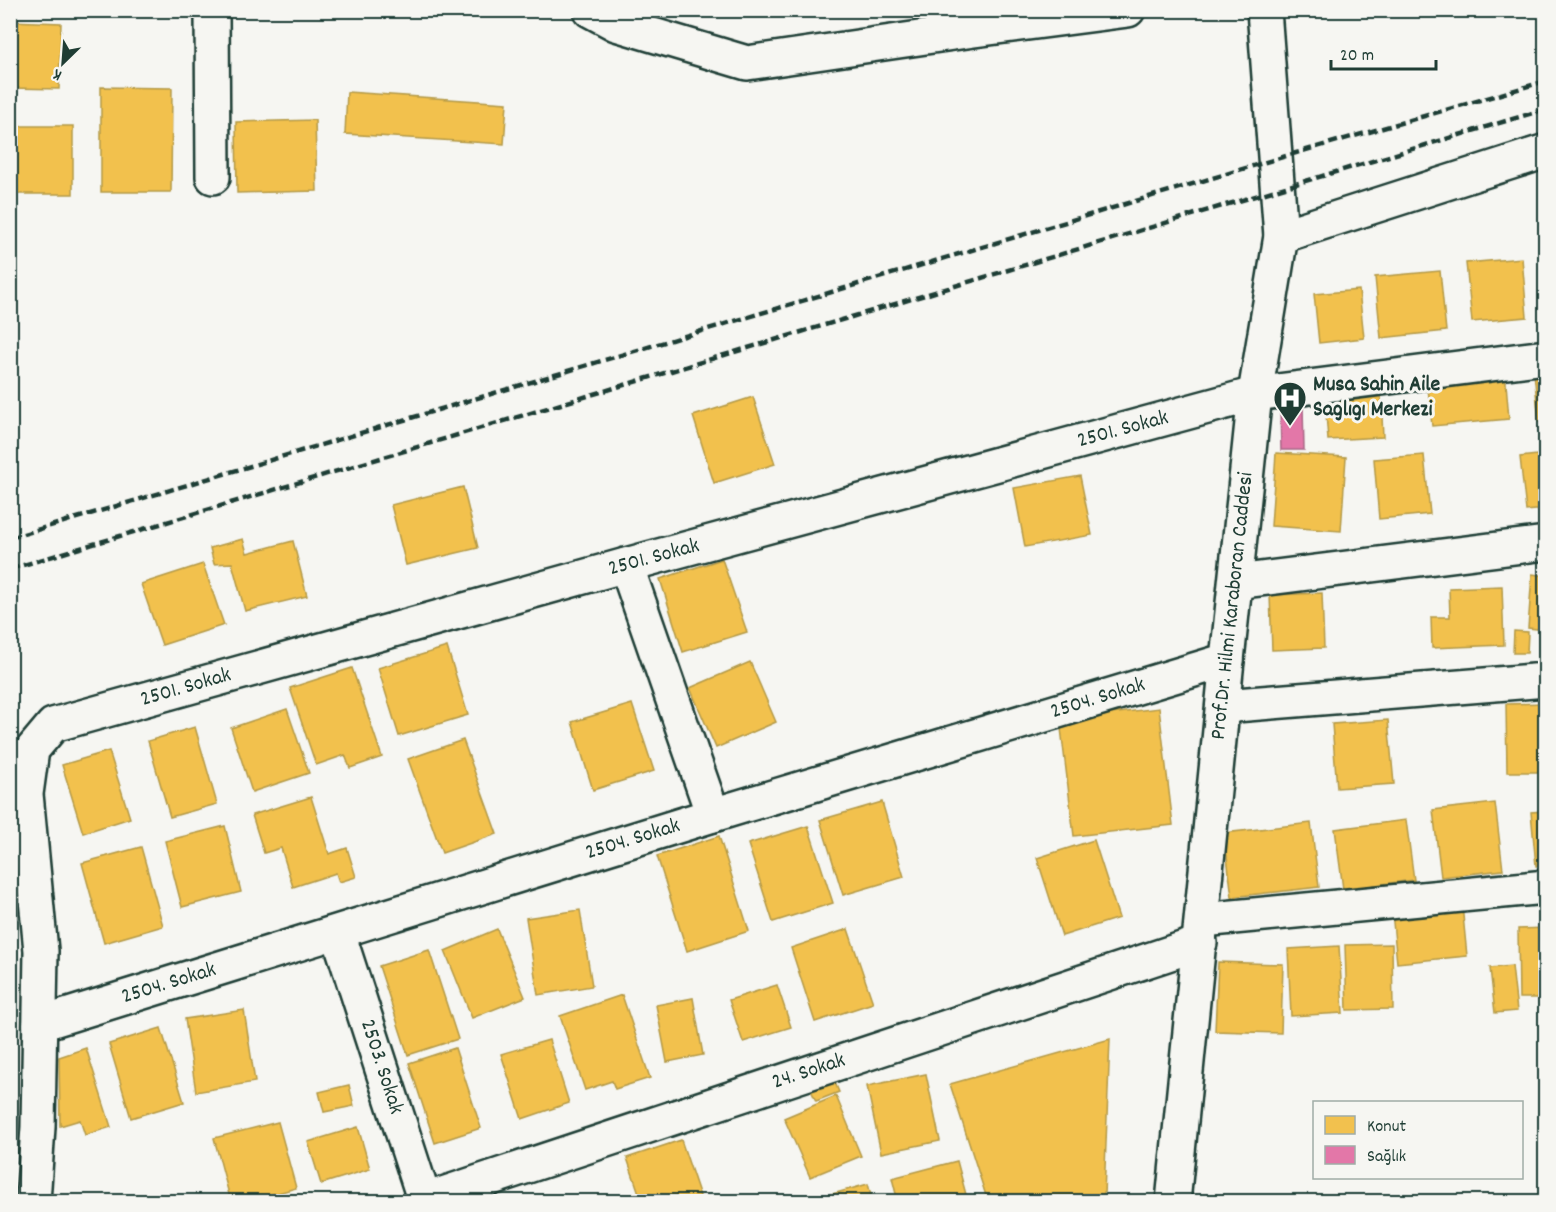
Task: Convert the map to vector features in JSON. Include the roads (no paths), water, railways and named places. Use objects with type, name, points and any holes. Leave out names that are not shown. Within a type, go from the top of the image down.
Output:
[{"type":"street","points":[[212,10],[213,177]]},
{"type":"street","points":[[590,10],[616,24],[747,63],[1128,10]]},
{"type":"street","name":"Prof.Dr. Hilmi Karaboran Caddesi","points":[[1173,1202],[1255,394],[1281,236],[1264,10]]},
{"type":"street","points":[[1281,236],[1545,151]]},
{"type":"street","name":"2501. Sokak","points":[[40,1024],[41,951],[26,794],[32,750],[53,725],[626,565],[1255,394],[1545,357]]},
{"type":"street","points":[[1236,582],[1545,543]]},
{"type":"street","points":[[626,565],[713,815]]},
{"type":"street","name":"2504. Sokak","points":[[40,1024],[713,815],[1227,660]]},
{"type":"street","points":[[1222,706],[1545,680]]},
{"type":"street","name":"24. Sokak","points":[[423,1201],[1201,931],[1545,887]]},
{"type":"street","name":"2503. Sokak","points":[[338,933],[423,1201]]},
{"type":"street","points":[[33,1202],[38,1127],[40,1024]]},
{"type":"railway","points":[[10,538],[1296,153],[1546,81]]},
{"type":"railway","points":[[10,569],[1546,109]]},
{"type":"place","name":"Musa Sahin Aile Saglıgı Merkezi","points":[[1290,427]]}]
